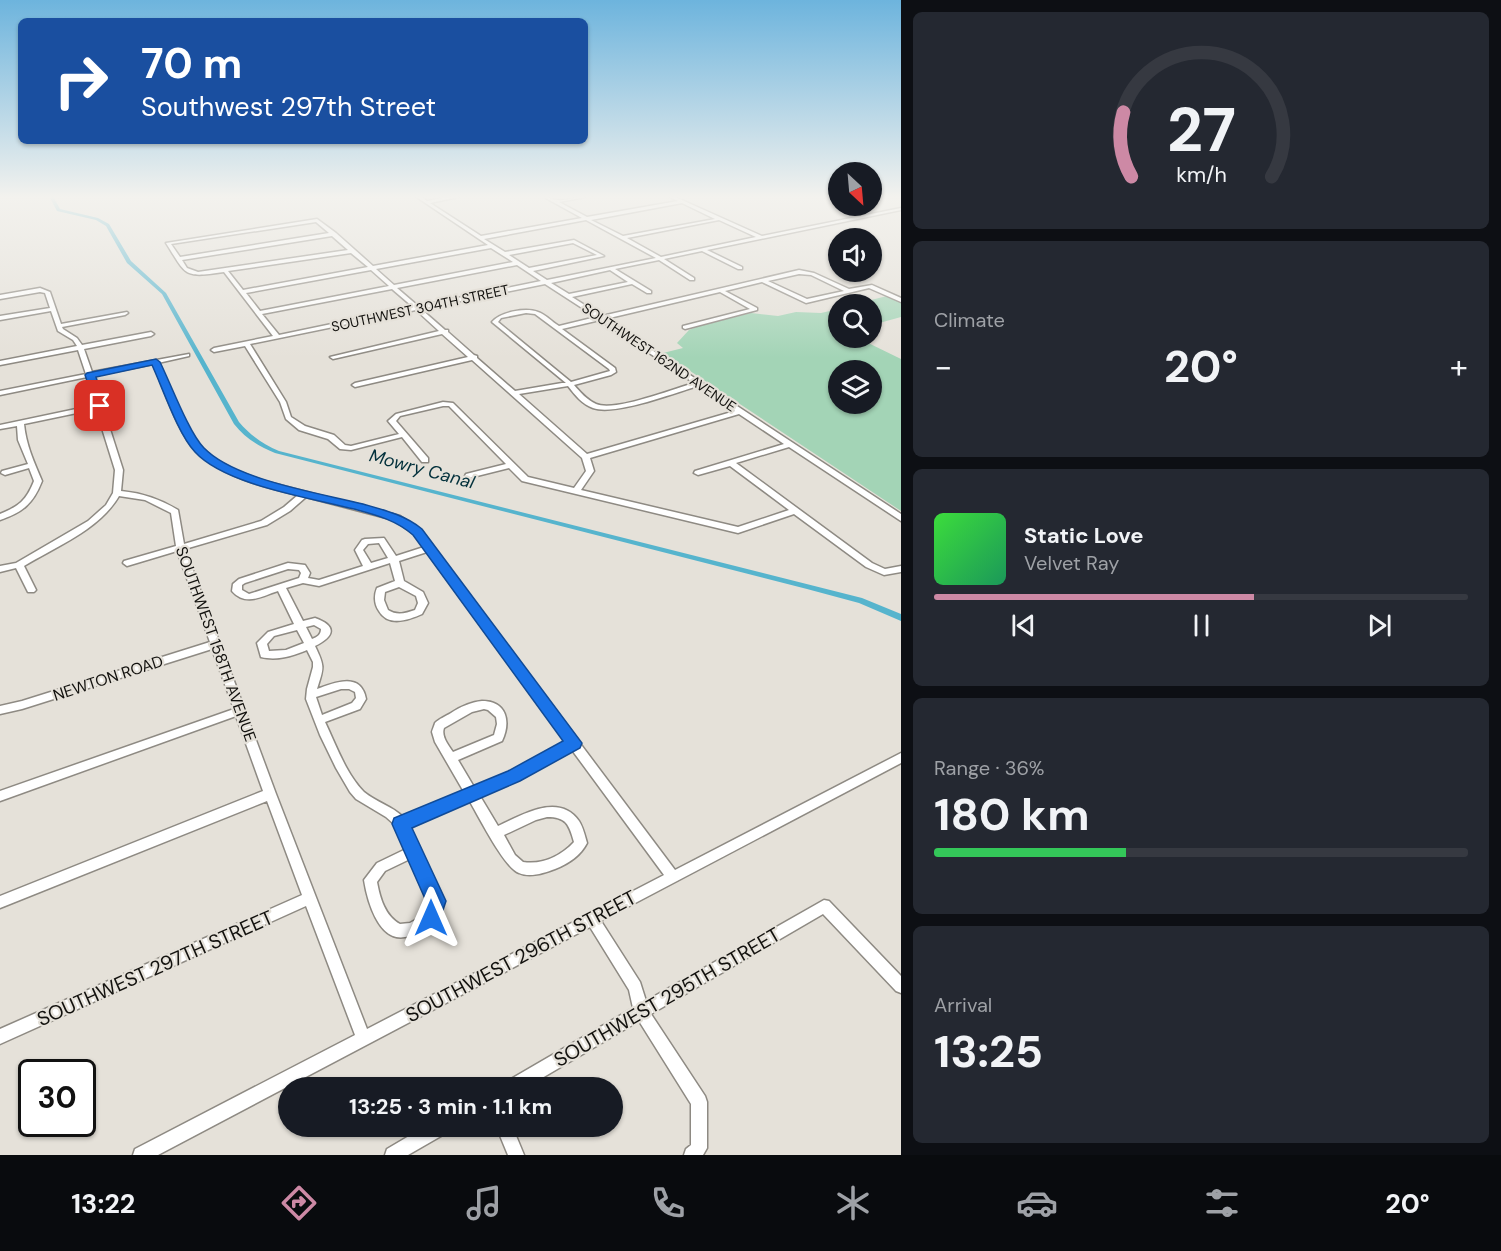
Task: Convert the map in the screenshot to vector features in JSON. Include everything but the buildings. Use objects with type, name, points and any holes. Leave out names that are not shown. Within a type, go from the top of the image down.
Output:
[{"type":"street","points":[[172,250],[178,259],[194,274],[352,251],[420,308],[586,457],[590,471],[576,490]]},
{"type":"street","points":[[178,259],[235,250]]},
{"type":"street","points":[[241,292],[472,250]]},
{"type":"street","name":"SOUTHWEST 162ND AVENUE","points":[[498,250],[901,518]]},
{"type":"street","points":[[504,254],[526,250]]},
{"type":"street","points":[[529,270],[602,256],[591,250]]},
{"type":"street","points":[[645,250],[692,279]]},
{"type":"street","points":[[703,250],[740,268]]},
{"type":"street","name":"SOUTHWEST 304TH STREET","points":[[214,350],[703,250]]},
{"type":"street","points":[[258,313],[518,263]]},
{"type":"street","points":[[611,269],[649,292]]},
{"type":"street","points":[[225,270],[277,337]]},
{"type":"street","points":[[558,328],[805,272],[849,291]]},
{"type":"street","points":[[762,280],[806,301],[870,286],[901,300]]},
{"type":"street","points":[[569,296],[633,282]]},
{"type":"street","points":[[0,297],[40,290],[47,292],[61,332],[75,339],[81,348],[119,470],[117,494],[109,506],[91,523],[19,565],[0,569]]},
{"type":"street","points":[[685,327],[755,309],[720,290]]},
{"type":"street","points":[[2,318],[53,309]]},
{"type":"street","points":[[515,393],[571,384],[613,372],[612,368],[531,311],[495,320],[495,322],[571,384],[578,393],[599,407],[612,407],[699,384]]},
{"type":"street","points":[[58,326],[125,313]]},
{"type":"street","points":[[333,357],[446,332]]},
{"type":"street","points":[[0,363],[152,334]]},
{"type":"street","points":[[246,344],[283,402],[288,418],[303,428],[330,437],[343,447],[351,448],[402,435]]},
{"type":"street","points":[[0,393],[187,355]]},
{"type":"street","points":[[355,385],[475,357]]},
{"type":"street","points":[[156,362],[189,434],[199,450],[239,476],[397,518],[417,532],[673,877]]},
{"type":"street","points":[[425,460],[392,421],[398,415],[451,404],[525,478],[738,530],[795,511]]},
{"type":"street","points":[[0,427],[100,406]]},
{"type":"street","points":[[586,457],[741,411]]},
{"type":"street","points":[[0,517],[24,507],[32,498],[38,481],[21,440],[20,423]]},
{"type":"street","points":[[698,473],[790,444]]},
{"type":"street","points":[[731,463],[870,565],[884,572],[901,569]]},
{"type":"street","points":[[5,472],[33,465]]},
{"type":"street","points":[[469,476],[510,465]]},
{"type":"street","name":"SOUTHWEST 158TH AVENUE","points":[[117,494],[141,495],[155,499],[175,512],[180,547],[270,794],[364,1039]]},
{"type":"street","points":[[127,563],[264,523],[287,509],[305,494]]},
{"type":"street","points":[[369,568],[359,550],[365,542],[381,540],[394,560],[400,583],[420,594],[423,603],[419,612],[404,619],[391,616],[381,609],[379,600],[380,590],[400,583]]},
{"type":"street","points":[[303,580],[306,573],[302,567],[296,565],[248,578],[242,581],[237,588],[239,594],[249,597],[303,580],[319,583],[429,549]]},
{"type":"street","points":[[19,565],[31,590]]},
{"type":"street","points":[[281,587],[319,668],[311,687],[311,695],[320,720],[354,789],[365,799],[389,812],[401,824],[436,901],[431,918],[411,929],[401,931],[390,926],[380,910],[372,893],[370,880],[381,867],[413,852]]},
{"type":"street","points":[[321,622],[326,627],[326,632],[322,638],[309,644],[275,655],[265,654],[262,648],[263,639],[299,624],[321,622]]},
{"type":"street","name":"NEWTON ROAD","points":[[0,710],[216,644]]},
{"type":"street","points":[[311,695],[348,684],[361,692],[362,699],[356,706],[320,720]]},
{"type":"street","points":[[451,758],[498,738],[502,720],[498,712],[490,705],[477,705],[440,725],[437,732],[439,739],[451,758],[472,794],[496,834],[511,859],[520,868],[528,870],[546,866],[575,851],[581,843],[578,828],[569,815],[557,810],[547,811],[496,834]]},
{"type":"street","points":[[0,796],[239,711]]},
{"type":"street","points":[[401,824],[514,776],[574,743]]},
{"type":"street","name":"SOUTHWEST 296TH STREET","points":[[141,1155],[901,758]]},
{"type":"street","points":[[0,902],[270,794]]},
{"type":"street","name":"SOUTHWEST 297TH STREET","points":[[0,1037],[310,898]]},
{"type":"street","name":"SOUTHWEST 295TH STREET","points":[[528,1077],[824,906],[901,986]]},
{"type":"street","points":[[592,920],[635,987],[641,1011],[699,1102],[699,1148],[692,1155]]},
{"type":"street","points":[[393,1155],[423,1137]]},
{"type":"street","points":[[509,1137],[516,1155]]},
{"type":"green space","points":[[887,296],[901,302],[901,317],[882,322],[882,297]]},
{"type":"green space","points":[[828,311],[828,348],[878,348],[901,359],[901,511],[663,353],[683,348],[677,343],[689,330],[699,326],[751,313],[778,316],[796,312]]},
{"type":"waterway","name":"Mowry Canal","points":[[122,250],[129,262],[164,293],[236,423],[250,437],[265,447],[277,452],[807,586],[862,601],[901,618]]},
{"type":"route","points":[[100,406],[90,375],[156,362],[189,434],[199,450],[210,458],[239,476],[379,512],[406,522],[417,532],[574,743],[514,776],[401,824],[436,901],[431,918]]}]
